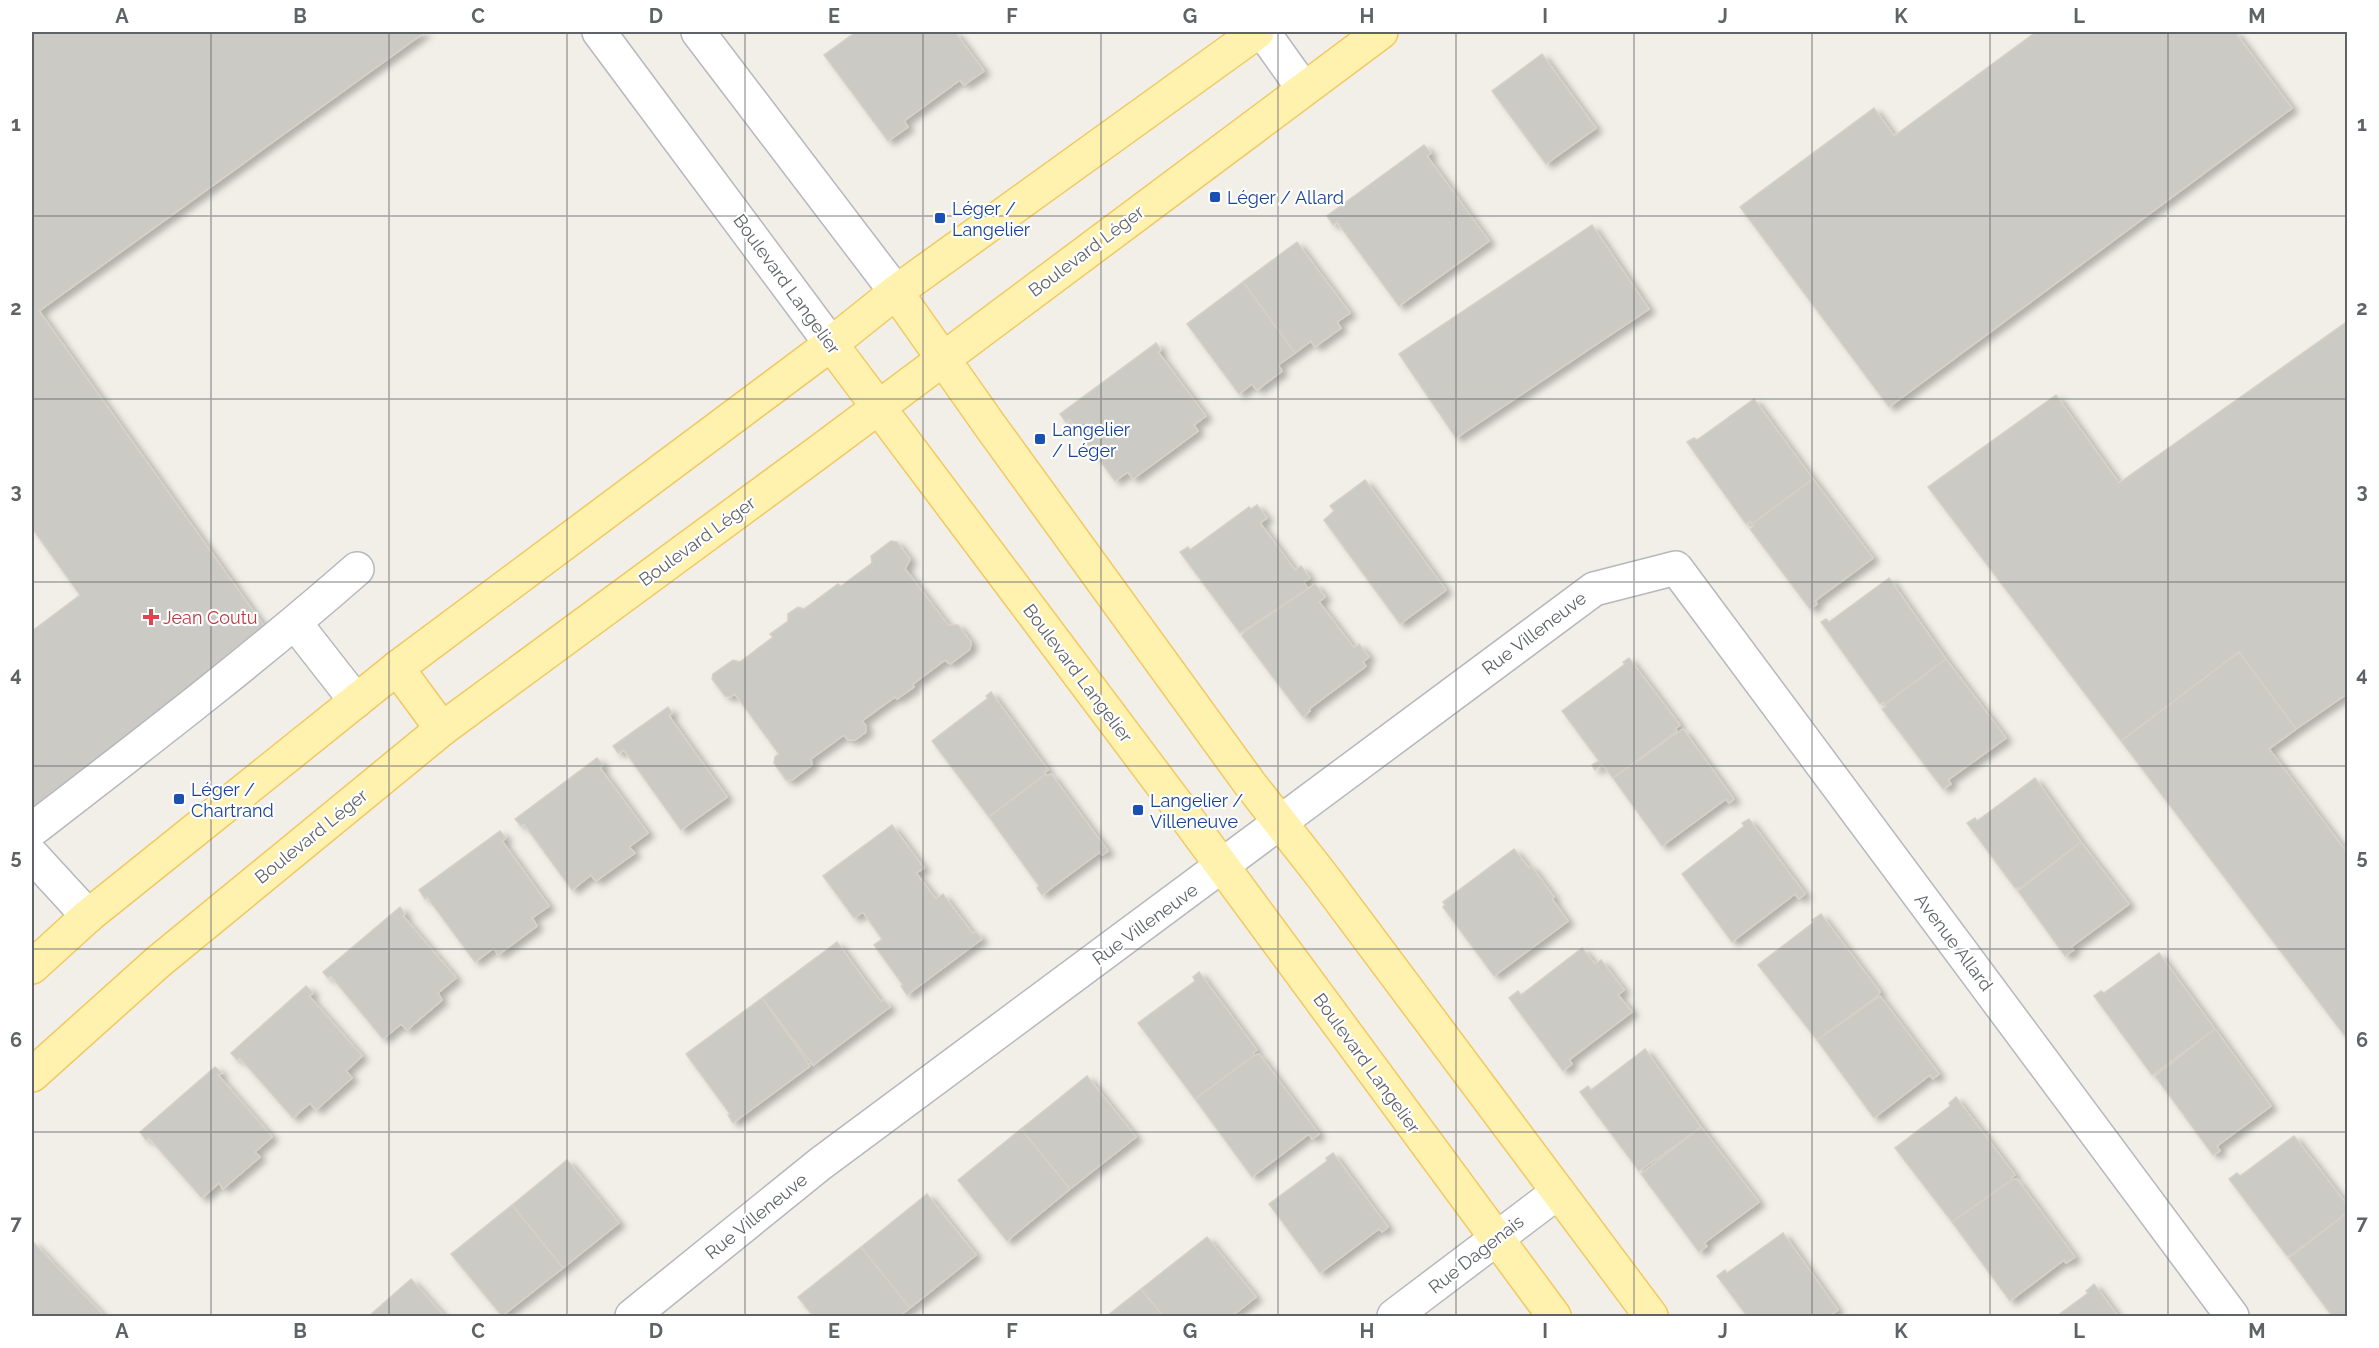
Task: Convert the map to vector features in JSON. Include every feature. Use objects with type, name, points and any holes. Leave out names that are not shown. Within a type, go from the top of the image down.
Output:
[{"type":"main road","points":[[32,967],[88,916],[397,668],[831,344],[896,292],[1257,32]]},
{"type":"main road","name":"Boulevard Léger","points":[[32,1075],[158,962],[442,729],[1381,32]]},
{"type":"main road","points":[[896,292],[1279,823],[1323,877],[1651,1317]]},
{"type":"main road","name":"Boulevard Langelier","points":[[831,344],[1222,867],[1554,1317]]},
{"type":"main road","points":[[397,668],[442,729]]},
{"type":"street","name":"Boulevard Langelier","points":[[599,32],[786,280],[831,344]]},
{"type":"street","points":[[698,32],[896,292]]},
{"type":"street","points":[[1263,32],[1303,88]]},
{"type":"street","name":"Rue Villeneuve","points":[[632,1317],[820,1164],[1594,589],[1676,568]]},
{"type":"street","name":"Avenue Allard","points":[[1676,568],[2232,1317]]},
{"type":"street","points":[[32,830],[211,692],[357,569]]},
{"type":"street","points":[[295,623],[356,701]]},
{"type":"street","points":[[32,855],[88,916]]},
{"type":"street","name":"Rue Dagenais","points":[[1394,1317],[1558,1192]]},
{"type":"building","points":[[32,32],[425,32],[39,311],[271,636],[32,809],[32,631],[80,595],[32,528]]},
{"type":"building","points":[[856,32],[955,32],[984,71],[964,85],[960,80],[904,121],[908,127],[888,141],[824,55]]},
{"type":"building","points":[[2036,32],[2235,32],[2292,108],[1889,407],[1740,207],[1874,108],[1894,136]]},
{"type":"building","points":[[1542,54],[1596,128],[1546,164],[1492,91]]},
{"type":"building","points":[[1424,145],[1431,153],[1427,156],[1489,241],[1399,306],[1337,222],[1333,225],[1327,216]]},
{"type":"building","points":[[1592,225],[1649,309],[1456,438],[1399,354]]},
{"type":"building","points":[[1297,242],[1350,313],[1337,322],[1341,328],[1315,347],[1311,341],[1295,353],[1243,282]]},
{"type":"building","points":[[1243,282],[1295,353],[1278,365],[1282,371],[1257,390],[1252,384],[1239,394],[1187,324]]},
{"type":"building","points":[[2348,321],[2348,693],[2296,729],[2239,652],[2121,741],[1928,487],[2056,395],[2119,483]]},
{"type":"building","points":[[1156,343],[1161,350],[1158,352],[1206,416],[1194,425],[1198,431],[1133,479],[1128,472],[1115,481],[1069,419],[1066,422],[1060,414]]},
{"type":"building","points":[[1754,399],[1813,479],[1752,524],[1750,521],[1746,524],[1687,442],[1694,438],[1697,440]]},
{"type":"building","points":[[1813,479],[1873,558],[1815,601],[1817,604],[1810,609],[1750,529],[1754,526],[1752,524]]},
{"type":"building","points":[[1365,480],[1446,590],[1400,624],[1324,520],[1334,511],[1330,506]]},
{"type":"building","points":[[1257,505],[1267,518],[1260,523],[1295,570],[1301,566],[1310,578],[1304,582],[1308,589],[1240,633],[1180,552],[1188,547],[1190,550],[1249,507],[1251,509]]},
{"type":"building","points":[[891,541],[897,542],[910,559],[905,569],[948,625],[958,625],[971,642],[970,649],[950,664],[945,660],[913,684],[914,687],[897,699],[895,697],[862,721],[866,726],[866,732],[855,740],[848,740],[844,735],[811,759],[812,765],[792,780],[786,780],[774,763],[775,757],[779,754],[735,694],[730,697],[725,696],[712,679],[713,674],[733,660],[740,662],[773,637],[770,634],[788,621],[788,614],[798,607],[804,609],[838,584],[841,586],[872,563],[871,556]]},
{"type":"building","points":[[1889,578],[1946,659],[1885,704],[1883,702],[1880,704],[1821,622],[1826,619],[1829,622]]},
{"type":"building","points":[[1315,584],[1325,597],[1319,602],[1354,648],[1359,644],[1369,657],[1363,662],[1366,666],[1309,709],[1310,711],[1303,717],[1242,636],[1244,632]]},
{"type":"building","points":[[2239,652],[2296,729],[2269,749],[2348,854],[2348,1040],[2121,741]]},
{"type":"building","points":[[1629,658],[1680,725],[1676,728],[1677,731],[1613,778],[1602,764],[1595,770],[1592,765],[1599,761],[1562,711],[1625,664],[1623,662]]},
{"type":"building","points":[[1946,659],[2006,738],[1948,780],[1951,784],[1943,789],[1882,709],[1886,707],[1885,704]]},
{"type":"building","points":[[991,692],[1048,770],[1044,772],[1046,774],[989,817],[932,741],[988,698],[986,696]]},
{"type":"building","points":[[668,707],[672,713],[669,716],[727,797],[681,830],[624,750],[618,753],[613,746]]},
{"type":"building","points":[[1683,729],[1734,799],[1729,803],[1726,799],[1662,846],[1613,778]]},
{"type":"building","points":[[597,758],[603,765],[600,768],[648,833],[629,847],[635,853],[596,881],[591,875],[572,890],[524,824],[521,826],[515,819]]},
{"type":"building","points":[[1046,774],[1047,776],[1051,774],[1108,851],[1102,855],[1100,852],[1042,895],[1037,888],[1039,886],[989,817]]},
{"type":"building","points":[[2035,778],[2081,842],[2020,888],[2015,888],[1967,823],[1975,818],[1977,821]]},
{"type":"building","points":[[1749,819],[1805,894],[1799,899],[1795,894],[1732,942],[1682,874],[1744,826],[1742,823]]},
{"type":"building","points":[[892,825],[924,868],[916,873],[936,899],[943,894],[973,934],[976,932],[982,939],[907,995],[901,986],[903,985],[874,945],[882,939],[863,912],[854,918],[823,876]]},
{"type":"building","points":[[500,831],[506,838],[502,841],[549,906],[532,918],[537,926],[498,955],[494,948],[475,962],[427,897],[425,899],[419,890]]},
{"type":"building","points":[[2081,842],[2129,904],[2071,947],[2074,950],[2065,956],[2018,891]]},
{"type":"building","points":[[1514,849],[1529,868],[1531,866],[1568,921],[1494,976],[1443,907],[1445,905],[1443,902]]},
{"type":"building","points":[[400,907],[405,914],[403,916],[456,978],[438,993],[442,1000],[407,1030],[401,1024],[383,1039],[331,976],[328,978],[323,972]]},
{"type":"building","points":[[1821,914],[1880,992],[1817,1040],[1758,965],[1814,922],[1812,920]]},
{"type":"building","points":[[837,942],[881,1002],[884,1000],[890,1007],[813,1065],[762,998]]},
{"type":"building","points":[[1582,948],[1595,964],[1601,960],[1624,990],[1618,995],[1632,1012],[1569,1060],[1572,1064],[1563,1071],[1509,998],[1518,991],[1521,995]]},
{"type":"building","points":[[2159,953],[2215,1029],[2152,1075],[2094,996],[2101,991],[2104,993]]},
{"type":"building","points":[[1199,972],[1257,1050],[1253,1053],[1255,1055],[1195,1099],[1138,1023],[1195,981],[1193,977]]},
{"type":"building","points":[[306,986],[313,993],[309,996],[362,1056],[346,1071],[352,1078],[316,1110],[310,1103],[293,1118],[240,1058],[237,1060],[231,1053]]},
{"type":"building","points":[[1880,996],[1939,1074],[1933,1079],[1930,1075],[1874,1118],[1817,1040]]},
{"type":"building","points":[[762,998],[810,1066],[733,1123],[728,1115],[730,1114],[686,1054]]},
{"type":"building","points":[[2215,1029],[2271,1106],[2217,1146],[2220,1151],[2213,1155],[2155,1076]]},
{"type":"building","points":[[1645,1049],[1701,1127],[1639,1171],[1580,1092],[1588,1086],[1591,1090]]},
{"type":"building","points":[[1259,1054],[1319,1134],[1312,1139],[1309,1134],[1252,1177],[1195,1099]]},
{"type":"building","points":[[215,1067],[222,1073],[218,1075],[272,1137],[255,1152],[260,1157],[223,1189],[219,1183],[202,1198],[149,1138],[146,1140],[140,1132]]},
{"type":"building","points":[[1087,1076],[1136,1137],[1070,1189],[1021,1129]]},
{"type":"building","points":[[1956,1097],[2015,1175],[2011,1178],[2012,1180],[1952,1222],[1895,1148],[1950,1106],[1949,1103]]},
{"type":"building","points":[[1701,1127],[1759,1202],[1704,1243],[1707,1246],[1699,1252],[1641,1174]]},
{"type":"building","points":[[1021,1129],[1070,1189],[1007,1241],[958,1180]]},
{"type":"building","points":[[2294,1136],[2348,1206],[2348,1212],[2287,1256],[2229,1179],[2237,1173],[2240,1176]]},
{"type":"building","points":[[1333,1153],[1388,1227],[1382,1232],[1379,1229],[1320,1273],[1269,1204],[1327,1161],[1326,1158]]},
{"type":"building","points":[[567,1160],[619,1223],[563,1268],[512,1205]]},
{"type":"building","points":[[2017,1179],[2075,1257],[2066,1263],[2064,1260],[2010,1301],[1952,1222],[2012,1180]]},
{"type":"building","points":[[927,1194],[976,1255],[910,1308],[861,1247]]},
{"type":"building","points":[[512,1205],[563,1268],[502,1316],[451,1254]]},
{"type":"building","points":[[2348,1212],[2348,1316],[2332,1316],[2289,1258]]},
{"type":"building","points":[[1783,1233],[1838,1310],[1829,1316],[1747,1316],[1717,1276],[1725,1270],[1727,1273]]},
{"type":"building","points":[[1207,1237],[1256,1297],[1232,1316],[1163,1316],[1141,1289]]},
{"type":"building","points":[[32,1241],[104,1316],[32,1316]]},
{"type":"building","points":[[861,1247],[910,1308],[899,1316],[813,1316],[798,1297]]},
{"type":"building","points":[[411,1279],[444,1316],[369,1316]]},
{"type":"building","points":[[2094,1284],[2118,1316],[2057,1316],[2088,1293],[2086,1291]]},
{"type":"building","points":[[1141,1289],[1163,1316],[1107,1316]]},
{"type":"place","name":"Léger / Allard","points":[[1215,197]]},
{"type":"place","name":"Léger / Langelier","points":[[940,218]]},
{"type":"place","name":"Langelier / Léger","points":[[1040,439]]},
{"type":"place","name":"Jean Coutu","points":[[151,617]]},
{"type":"place","name":"Léger / Chartrand","points":[[179,799]]},
{"type":"place","name":"Langelier / Villeneuve","points":[[1138,810]]}]
